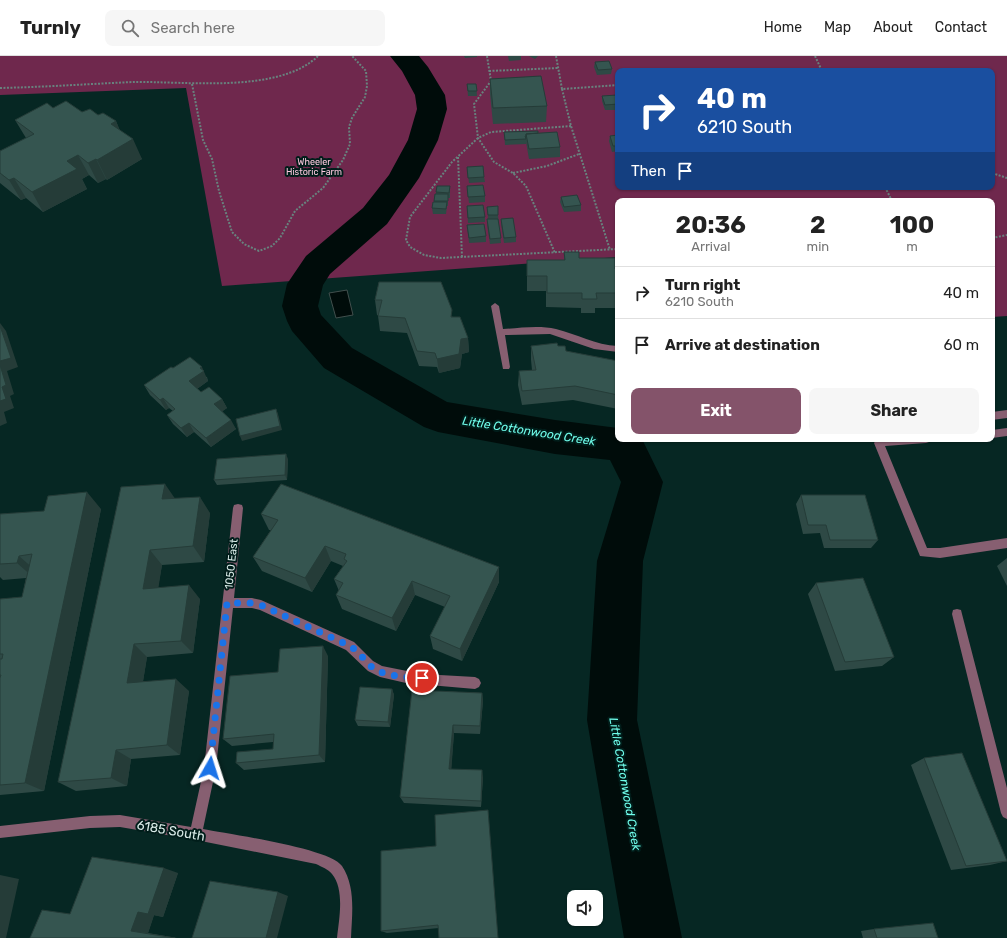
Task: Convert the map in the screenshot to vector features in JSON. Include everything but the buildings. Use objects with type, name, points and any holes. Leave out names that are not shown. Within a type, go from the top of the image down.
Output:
[{"type":"street","points":[[495,306],[506,367]]},
{"type":"street","points":[[499,332],[554,332],[577,340],[615,349]]},
{"type":"street","points":[[995,416],[1007,414]]},
{"type":"street","points":[[995,434],[1007,432]]},
{"type":"street","points":[[891,442],[879,443],[924,553],[940,554],[1007,543]]},
{"type":"street","name":"1050 East","points":[[196,834],[210,768],[238,508]]},
{"type":"street","points":[[227,603],[252,603],[269,608],[350,646],[358,651],[372,667],[382,672],[395,676],[475,683]]},
{"type":"street","points":[[957,614],[1007,813]]},
{"type":"street","name":"6185 South","points":[[0,832],[105,821],[134,823],[316,858],[328,862],[337,870],[342,881],[345,895],[344,938]]},
{"type":"path","points":[[0,88],[146,82],[231,84],[265,79],[303,68],[312,63],[318,56]]},
{"type":"path","points":[[192,84],[203,140],[212,159],[219,191],[232,232],[244,244],[259,251],[272,246],[280,238],[295,211],[323,188],[343,160],[350,144],[349,127],[352,118],[365,97],[367,86],[366,71],[352,56]]},
{"type":"path","points":[[487,56],[491,81],[474,104],[478,138],[494,162],[513,173],[526,186],[555,253]]},
{"type":"path","points":[[556,56],[570,126],[610,250]]},
{"type":"path","points":[[815,56],[821,68]]},
{"type":"path","points":[[489,71],[558,68]]},
{"type":"path","points":[[562,89],[615,85]]},
{"type":"path","points":[[570,126],[491,132],[478,138],[458,157],[432,187],[410,218],[406,240],[410,248],[424,255],[441,258],[615,249]]},
{"type":"path","points":[[513,173],[535,170],[579,154]]},
{"type":"path","points":[[458,157],[462,257]]},
{"type":"path","points":[[995,174],[1007,178]]},
{"type":"path","points":[[995,237],[1007,235]]},
{"type":"green space","name":"Wheeler Historic Farm","points":[[0,56],[1007,56],[1007,316],[995,317],[995,198],[615,198],[615,257],[222,286],[186,88],[0,95]]},
{"type":"shaded area","points":[[347,290],[353,315],[336,318],[329,293]]},
{"type":"waterway","name":"Little Cottonwood Creek","points":[[404,56],[414,67],[430,95],[432,109],[423,140],[403,178],[375,216],[318,265],[305,284],[300,306],[305,321],[338,358],[438,416],[555,437],[624,445],[642,482],[620,561],[612,720],[653,938]]},
{"type":"route","points":[[210,768],[227,603],[252,603],[269,608],[350,646],[358,651],[372,667],[382,672],[395,676],[422,678]]}]
